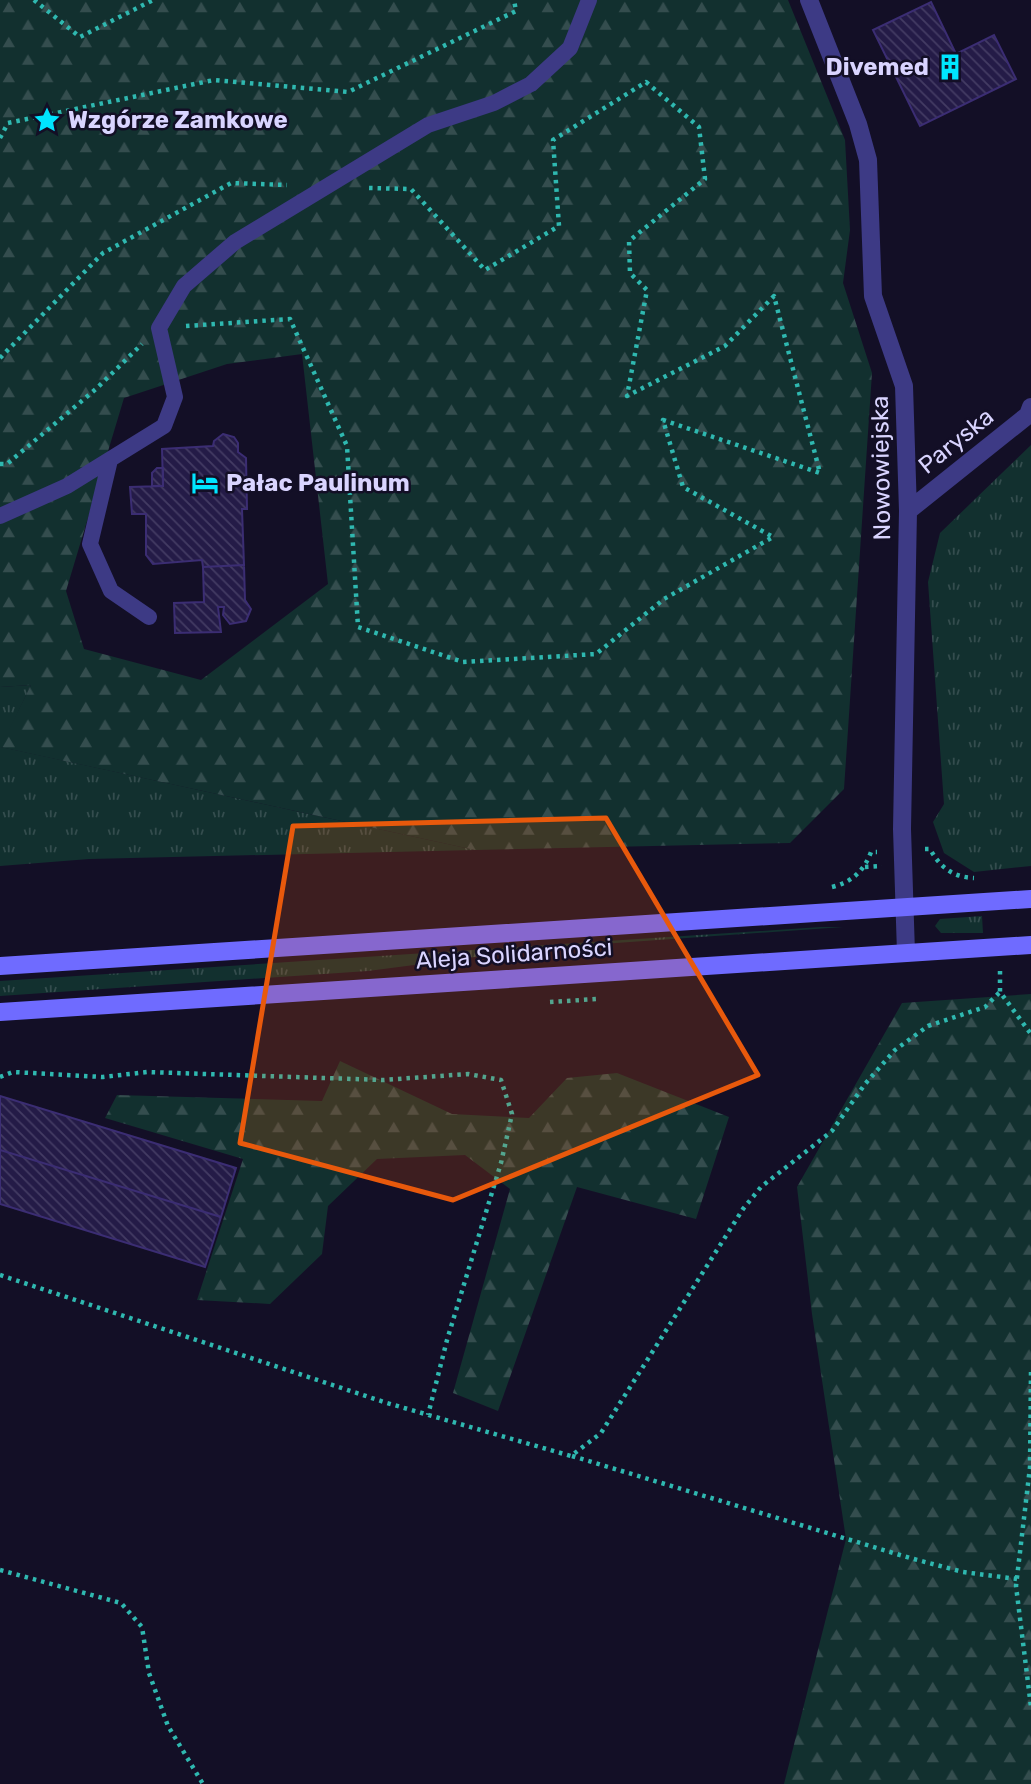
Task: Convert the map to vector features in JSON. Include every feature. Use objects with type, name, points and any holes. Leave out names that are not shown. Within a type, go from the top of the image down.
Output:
[{"type":"main road","name":"Aleja Solidarności","points":[[0,966],[1031,899]]},
{"type":"main road","name":"Aleja Solidarności","points":[[0,1012],[1031,945]]},
{"type":"street","name":"Nowowiejska","points":[[808,0],[858,124],[869,160],[872,286],[882,328],[897,358],[904,386],[908,511],[903,907],[906,953]]},
{"type":"street","name":"Paryska","points":[[908,511],[1028,415],[1031,407]]},
{"type":"lane","points":[[0,516],[67,486],[164,426],[175,397],[159,328],[184,286],[235,242],[428,125],[494,103],[531,84],[570,48],[589,0]]},
{"type":"lane","points":[[110,460],[90,544],[111,591],[149,617]]},
{"type":"path","points":[[34,0],[80,37],[153,0]]},
{"type":"path","points":[[0,138],[8,124],[214,80],[348,92],[516,12],[514,0]]},
{"type":"path","points":[[0,358],[103,253],[231,183],[411,189],[485,270],[559,226],[553,140],[646,82],[699,127],[705,179],[629,241],[630,273],[647,290],[627,396],[725,346],[774,296],[820,473],[663,420],[683,487],[773,537],[664,599],[596,654],[463,662],[358,627],[347,446],[290,319],[159,328],[96,389],[7,464],[0,464]]},
{"type":"path","points":[[924,849],[930,849],[938,863],[961,877],[986,878]]},
{"type":"path","points":[[930,863],[938,863]]},
{"type":"path","points":[[866,867],[873,867]]},
{"type":"path","points":[[1000,971],[1000,992],[1031,1034]]},
{"type":"path","points":[[571,1456],[601,1433],[743,1209],[761,1187],[832,1131],[865,1084],[895,1050],[928,1027],[985,1007],[1000,992]]},
{"type":"path","points":[[0,1077],[13,1072],[103,1077],[147,1072],[383,1080],[468,1074],[501,1080],[512,1114],[501,1163],[447,1340],[428,1415]]},
{"type":"path","points":[[0,1275],[428,1415],[910,1558],[963,1572],[1017,1579]]},
{"type":"path","points":[[1031,1372],[1030,1467],[1017,1579],[1031,1707]]},
{"type":"path","points":[[0,1570],[121,1603],[142,1627],[149,1673],[168,1726],[204,1784]]},
{"type":"highlighted area","points":[[606,818],[758,1075],[453,1200],[240,1143],[293,826]]},
{"type":"green space","points":[[0,0],[788,0],[845,140],[850,230],[843,283],[872,373],[844,789],[790,843],[475,850],[0,747],[31,685],[0,687]],"holes":[[[302,354],[328,584],[201,680],[84,649],[66,591],[124,398],[227,364]]]},
{"type":"green space","points":[[1031,445],[1031,866],[974,872],[944,853],[933,822],[944,804],[928,582],[940,533]]},
{"type":"green space","points":[[31,685],[1,747],[475,850],[89,859],[0,866],[0,687]]},
{"type":"green space","points":[[982,916],[983,933],[941,933],[935,926],[940,919]]},
{"type":"green space","points":[[843,927],[545,948],[368,971],[0,996],[0,981]]},
{"type":"green space","points":[[1031,994],[1031,1784],[784,1784],[846,1539],[812,1314],[797,1187],[902,1003]]},
{"type":"green space","points":[[340,1061],[452,1114],[529,1118],[567,1078],[617,1073],[729,1117],[696,1219],[577,1187],[498,1411],[453,1393],[510,1189],[465,1155],[377,1159],[328,1206],[322,1254],[270,1304],[197,1300],[243,1159],[105,1118],[117,1095],[322,1101]]},
{"type":"building","name":"Divemed","points":[[931,2],[956,54],[994,35],[1016,79],[920,126],[873,30]]},
{"type":"building","points":[[223,434],[234,437],[238,443],[238,452],[246,458],[247,509],[242,509],[244,565],[203,567],[202,560],[153,564],[146,555],[146,514],[132,514],[130,487],[163,486],[162,449],[213,446],[214,441]]},
{"type":"building","points":[[157,468],[163,468],[163,486],[152,486],[152,473]]},
{"type":"building","points":[[244,565],[245,600],[251,609],[246,621],[230,624],[223,615],[224,607],[218,607],[221,632],[175,633],[174,603],[204,602],[203,567]]},
{"type":"building","points":[[0,1096],[236,1168],[221,1217],[0,1150]]},
{"type":"building","points":[[0,1150],[221,1217],[205,1267],[0,1204]]},
{"type":"place","name":"Divemed","points":[[950,67]]},
{"type":"place","name":"Wzgórze Zamkowe","points":[[47,120]]},
{"type":"place","name":"Pałac Paulinum","points":[[205,483]]}]
